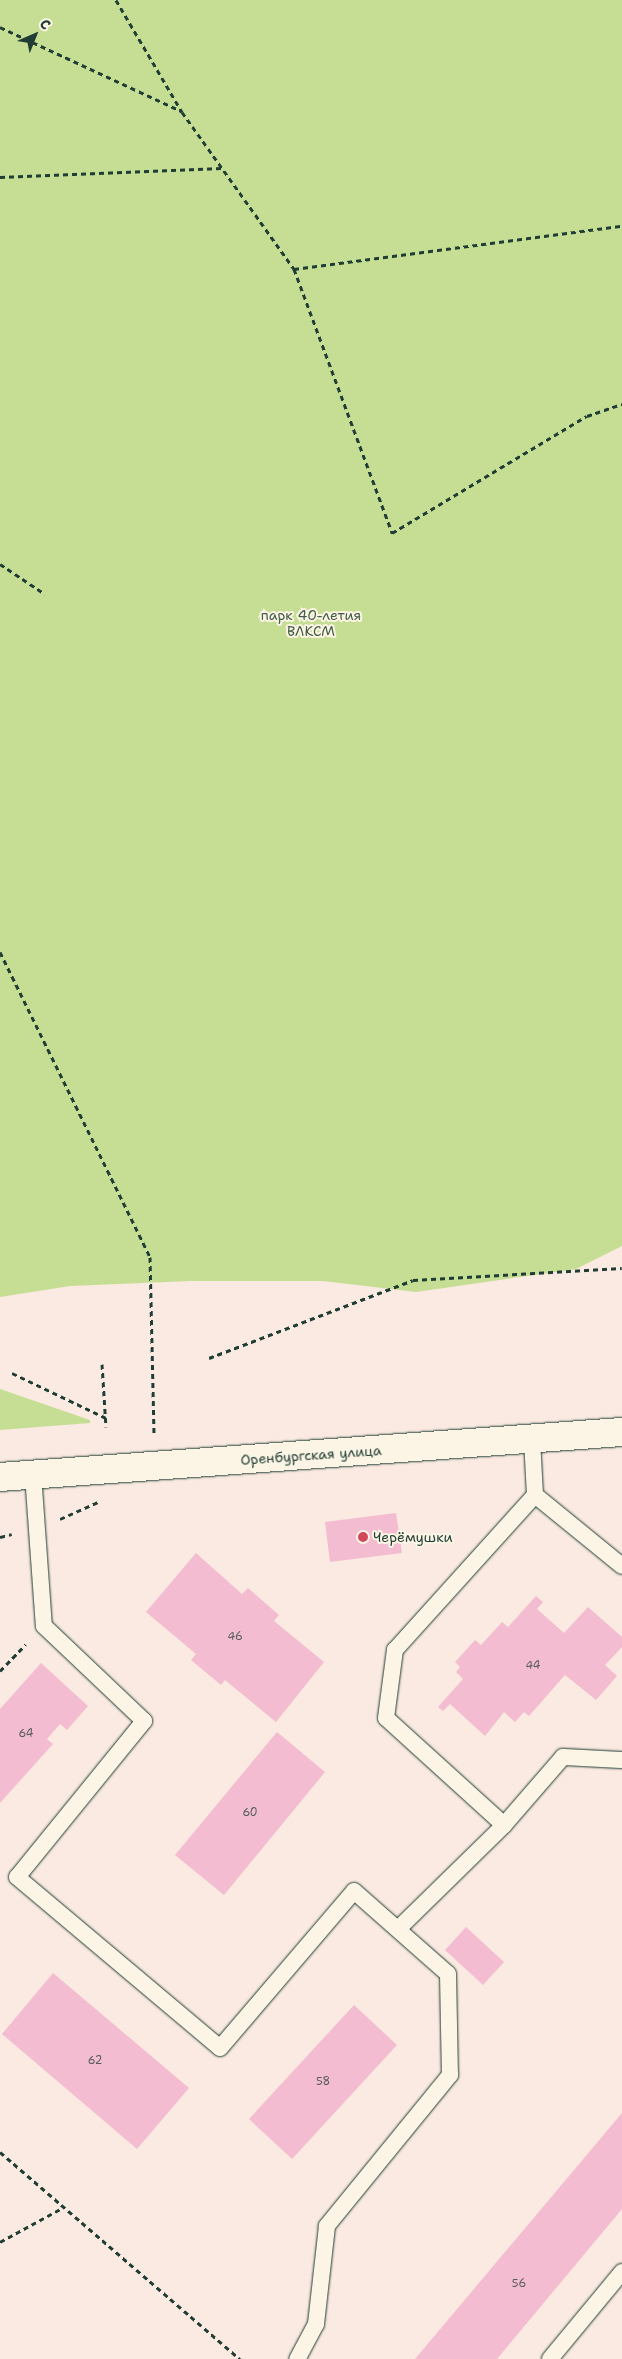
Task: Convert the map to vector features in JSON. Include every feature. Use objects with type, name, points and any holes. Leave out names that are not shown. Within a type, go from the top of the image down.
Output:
[{"type":"street","name":"Оренбургская улица","points":[[0,1477],[622,1432]]},
{"type":"lane","points":[[532,1439],[536,1495],[622,1566]]},
{"type":"lane","points":[[33,1474],[44,1626],[144,1721],[17,1877],[220,2048],[354,1891],[399,1928],[448,1974],[450,2075],[327,2226],[316,2324],[297,2359]]},
{"type":"lane","points":[[504,1826],[386,1718],[394,1650],[536,1495]]},
{"type":"lane","points":[[399,1928],[504,1826],[563,1757],[622,1760]]},
{"type":"lane","points":[[550,2359],[622,2272]]},
{"type":"path","points":[[116,0],[182,112],[294,269],[392,533],[587,416],[622,404]]},
{"type":"path","points":[[0,28],[182,112]]},
{"type":"path","points":[[0,177],[222,168]]},
{"type":"path","points":[[294,269],[622,226]]},
{"type":"path","points":[[0,564],[46,594]]},
{"type":"path","points":[[0,952],[150,1257],[155,1466]]},
{"type":"path","points":[[209,1358],[413,1280],[622,1268]]},
{"type":"path","points":[[102,1364],[106,1427]]},
{"type":"path","points":[[12,1373],[106,1418]]},
{"type":"path","points":[[0,1671],[44,1626]]},
{"type":"path","points":[[0,2152],[240,2359]]},
{"type":"path","points":[[0,2242],[64,2207]]},
{"type":"green space","name":"парк 40-летия ВЛКСМ","points":[[0,0],[622,0],[622,1246],[576,1269],[416,1292],[323,1281],[191,1281],[70,1286],[0,1297]]},
{"type":"green space","points":[[0,1389],[90,1420],[90,1423],[0,1430]]},
{"type":"building","name":"Черёмушки","points":[[396,1513],[402,1553],[330,1562],[325,1522]]},
{"type":"building","points":[[196,1553],[242,1594],[248,1588],[279,1615],[274,1621],[324,1662],[276,1722],[225,1680],[221,1685],[191,1660],[196,1654],[146,1612]]},
{"type":"building","points":[[536,1596],[543,1602],[537,1609],[564,1633],[588,1607],[622,1637],[622,1647],[605,1665],[617,1676],[596,1700],[565,1675],[529,1716],[524,1712],[515,1722],[504,1712],[485,1736],[450,1704],[443,1711],[438,1707],[463,1679],[456,1672],[460,1667],[455,1662],[475,1640],[481,1645],[502,1622],[508,1627]]},
{"type":"building","points":[[41,1663],[88,1706],[67,1730],[60,1724],[47,1739],[53,1744],[0,1803],[0,1709]]},
{"type":"building","points":[[277,1732],[325,1772],[224,1895],[175,1855]]},
{"type":"building","points":[[466,1927],[504,1962],[483,1985],[445,1950]]},
{"type":"building","points":[[53,1973],[189,2088],[137,2149],[2,2034]]},
{"type":"building","points":[[354,2005],[397,2045],[292,2159],[249,2119]]},
{"type":"building","points":[[622,2113],[622,2209],[497,2359],[415,2359]]},
{"type":"place","name":"Черёмушки","points":[[363,1537]]}]
